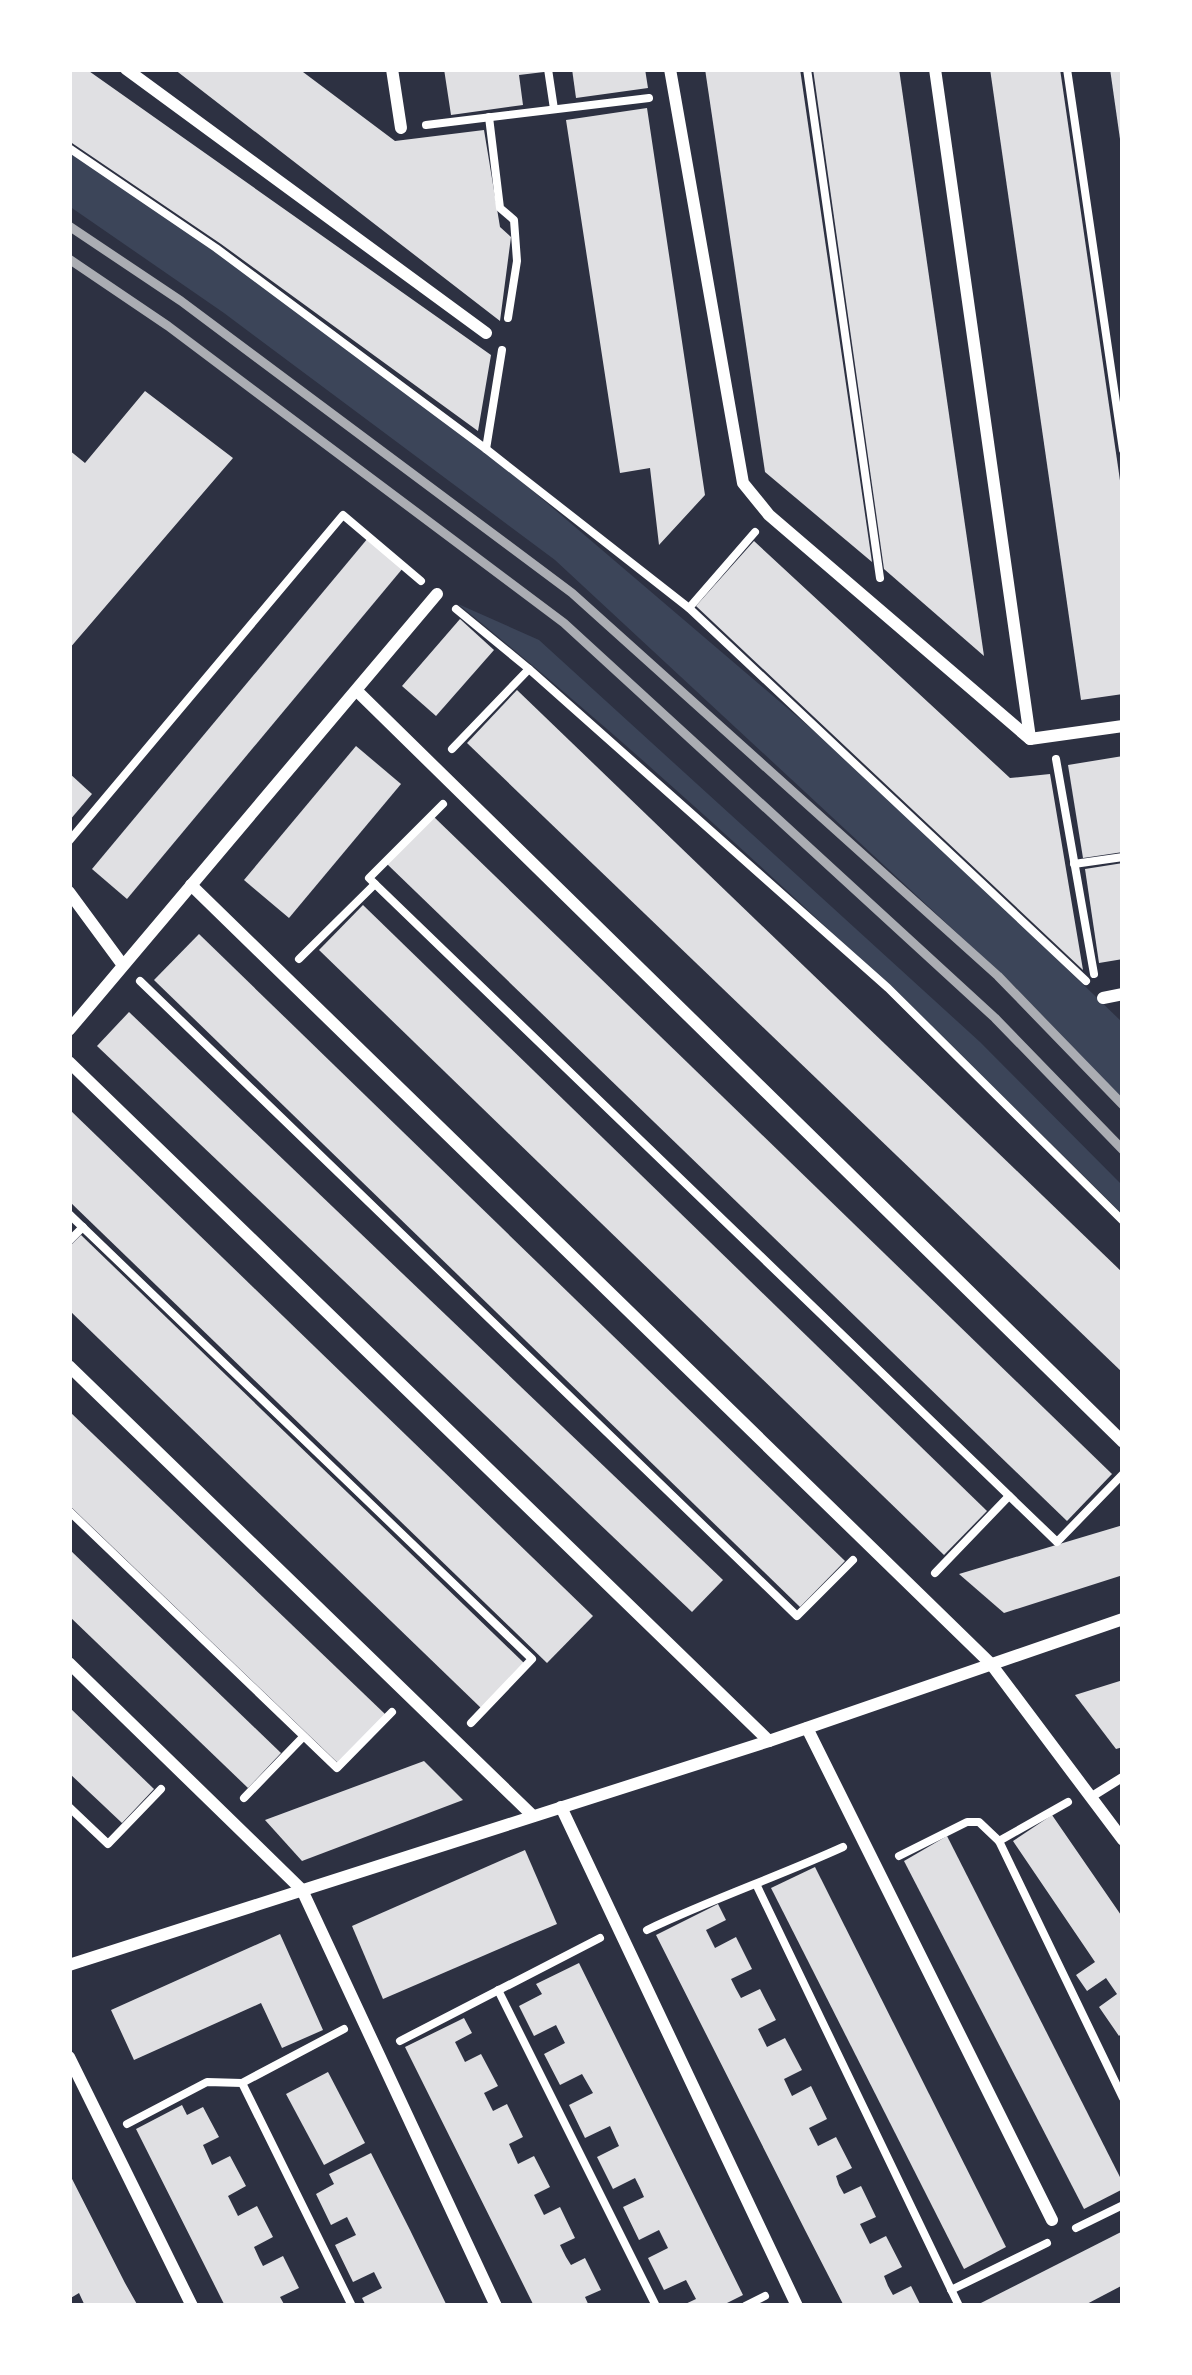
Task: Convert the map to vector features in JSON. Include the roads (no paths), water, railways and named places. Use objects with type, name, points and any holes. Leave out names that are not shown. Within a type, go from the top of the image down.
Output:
[{"type":"street","points":[[127,69],[485,333]]},
{"type":"street","points":[[392,69],[401,128]]},
{"type":"street","points":[[670,69],[742,483],[769,515],[1030,739],[1123,726]]},
{"type":"street","points":[[935,69],[1030,739]]},
{"type":"street","points":[[69,1030],[437,594]]},
{"type":"street","points":[[358,692],[1123,1442]]},
{"type":"street","points":[[191,885],[991,1664],[1123,1840]]},
{"type":"street","points":[[69,892],[122,964]]},
{"type":"street","points":[[1103,998],[1123,994]]},
{"type":"street","points":[[69,1062],[769,1741]]},
{"type":"street","points":[[69,1366],[457,1737],[533,1816]]},
{"type":"street","points":[[69,1965],[769,1741],[1123,1618]]},
{"type":"street","points":[[69,1663],[302,1890],[496,2306]]},
{"type":"street","points":[[807,1728],[1052,2220]]},
{"type":"street","points":[[561,1807],[797,2306]]},
{"type":"street","points":[[69,2057],[192,2306]]},
{"type":"lane","points":[[1088,1794],[1123,1777]]},
{"type":"railway","points":[[69,226],[181,301],[572,593],[998,976],[1123,1105]]},
{"type":"railway","points":[[69,259],[168,326],[564,623],[995,1018],[1123,1150]]}]
